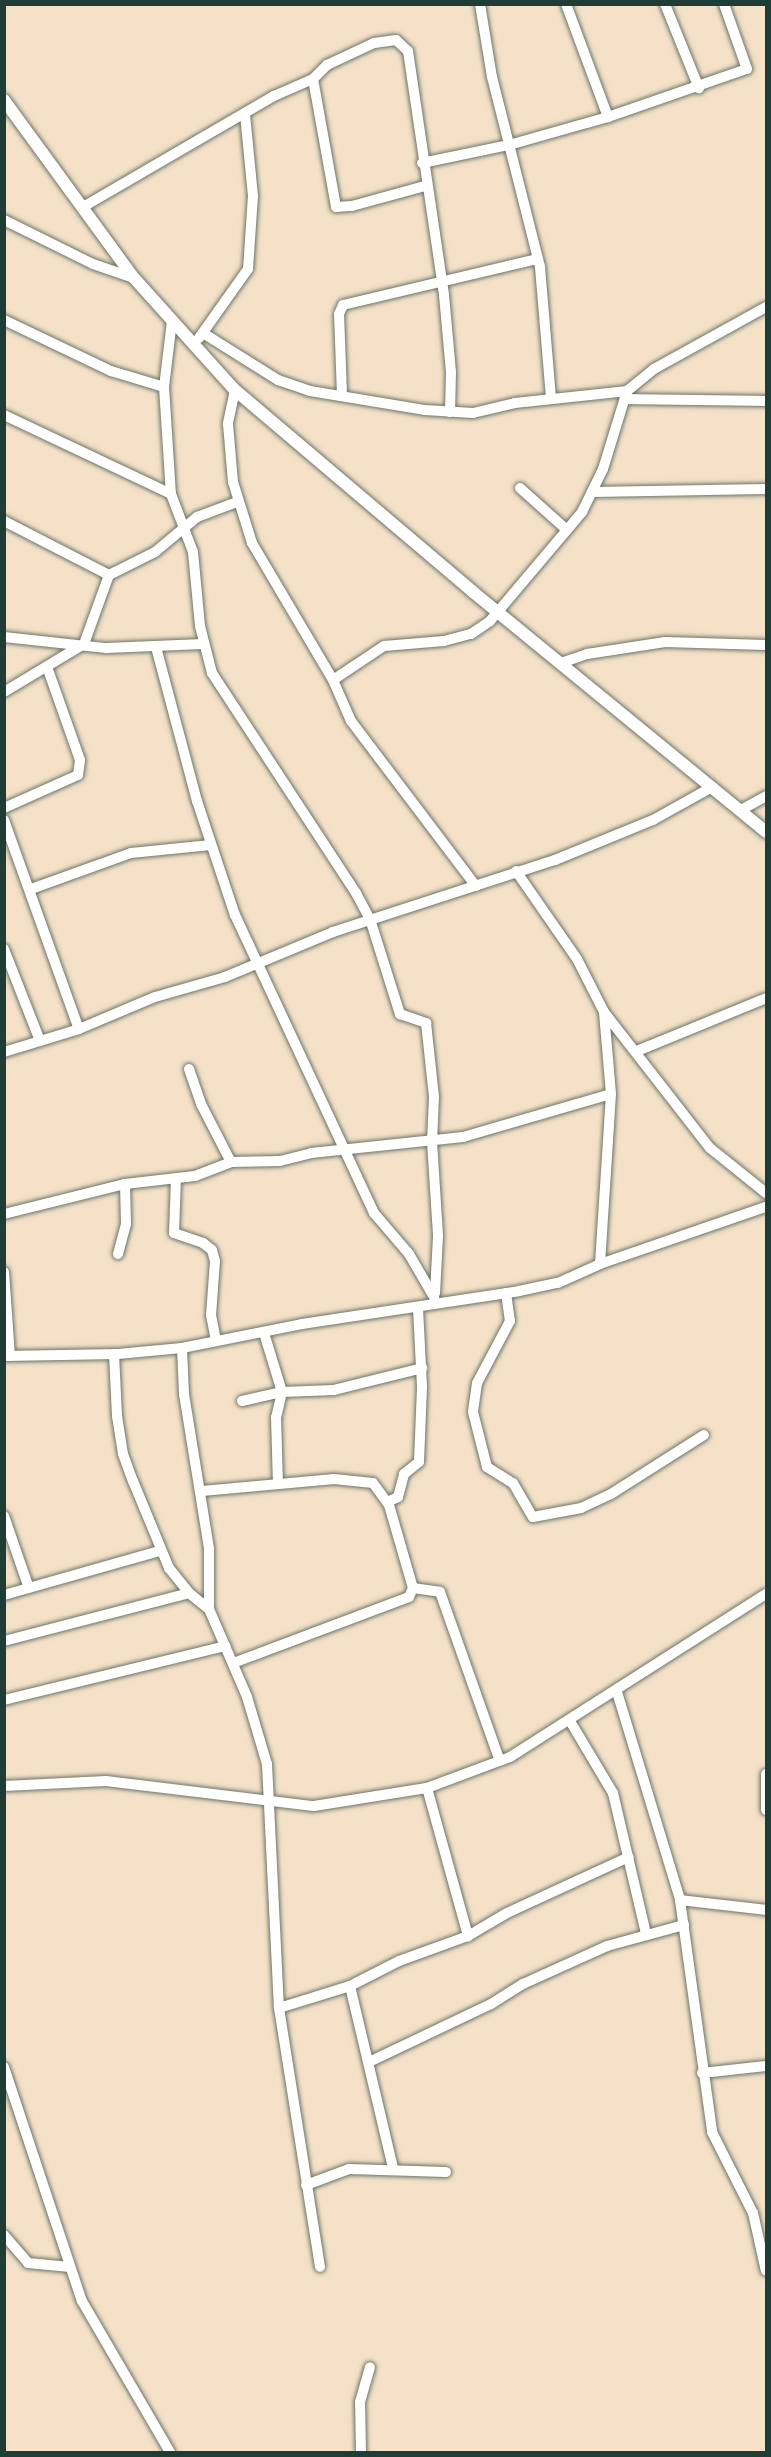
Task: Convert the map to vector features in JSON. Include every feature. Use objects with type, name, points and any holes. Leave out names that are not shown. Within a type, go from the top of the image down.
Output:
[{"type":"street","points":[[480,4],[492,76],[538,259],[551,399]]},
{"type":"street","points":[[566,4],[608,117]]},
{"type":"street","points":[[665,4],[699,88]]},
{"type":"street","points":[[422,163],[509,145],[608,117],[699,88],[747,69],[724,4]]},
{"type":"street","points":[[83,207],[245,115],[274,96],[313,79],[327,65],[374,43],[396,40],[408,51],[451,372],[450,411]]},
{"type":"street","points":[[313,79],[336,207],[352,206],[425,186]]},
{"type":"street","points":[[4,100],[134,278],[235,390],[498,612],[766,832]]},
{"type":"street","points":[[194,344],[248,269],[253,196],[245,115]]},
{"type":"street","points":[[4,220],[93,264],[134,278]]},
{"type":"street","points":[[342,395],[339,314],[342,305],[538,259]]},
{"type":"street","points":[[333,680],[384,646],[444,641],[471,634],[498,612],[567,530],[592,492],[603,469],[626,395],[654,369],[766,307]]},
{"type":"street","points":[[4,320],[111,371],[164,387]]},
{"type":"street","points":[[172,321],[164,387],[171,494],[181,527],[193,552],[203,644],[212,673],[255,743],[315,826],[369,919],[400,1014],[423,1018],[426,1023],[434,1097],[432,1142],[438,1236],[434,1298]]},
{"type":"street","points":[[203,333],[278,381],[310,391],[450,411],[473,413],[551,399],[626,395],[766,401]]},
{"type":"street","points":[[235,390],[228,424],[237,502],[252,543],[333,680],[351,722],[476,886]]},
{"type":"street","points":[[4,415],[171,494]]},
{"type":"street","points":[[520,488],[567,530]]},
{"type":"street","points":[[592,492],[766,489]]},
{"type":"street","points":[[4,692],[84,644],[109,575],[155,552],[181,527],[237,502]]},
{"type":"street","points":[[4,521],[109,575]]},
{"type":"street","points":[[4,637],[156,647],[203,644]]},
{"type":"street","points":[[561,663],[587,654],[665,642],[766,645]]},
{"type":"street","points":[[156,647],[211,845],[235,915],[374,1213],[434,1298]]},
{"type":"street","points":[[4,808],[78,775],[80,760],[47,667]]},
{"type":"street","points":[[4,1052],[80,1029],[118,1010],[225,977],[257,962],[369,919],[555,860],[653,820],[712,787]]},
{"type":"street","points":[[741,810],[766,796]]},
{"type":"street","points":[[4,820],[80,1029]]},
{"type":"street","points":[[31,889],[131,853],[211,845]]},
{"type":"street","points":[[516,871],[577,959],[604,1012],[637,1051],[710,1148],[766,1193]]},
{"type":"street","points":[[4,948],[40,1041]]},
{"type":"street","points":[[637,1051],[766,998]]},
{"type":"street","points":[[600,1264],[611,1094],[604,1012]]},
{"type":"street","points":[[189,1069],[201,1104],[231,1162]]},
{"type":"street","points":[[4,1214],[125,1184],[176,1178],[231,1162],[280,1161],[463,1137],[611,1094]]},
{"type":"street","points":[[176,1178],[174,1233],[203,1243],[212,1250],[214,1261],[211,1315],[216,1340]]},
{"type":"street","points":[[118,1254],[126,1224],[125,1184]]},
{"type":"street","points":[[4,1272],[7,1356],[114,1354],[182,1348],[216,1340],[418,1307],[434,1298],[506,1293],[558,1283],[600,1264],[766,1207]]},
{"type":"street","points":[[506,1293],[510,1321],[477,1383],[473,1412],[487,1467],[513,1483],[533,1517],[581,1508],[611,1494],[704,1436]]},
{"type":"street","points":[[387,1502],[398,1497],[404,1474],[418,1462],[422,1368],[418,1307]]},
{"type":"street","points":[[264,1333],[282,1392],[276,1417],[278,1484]]},
{"type":"street","points":[[182,1348],[184,1394],[202,1491],[209,1549],[209,1610],[262,1739],[272,1803],[279,2008],[320,2267]]},
{"type":"street","points":[[114,1354],[123,1454],[160,1551],[189,1593],[209,1610]]},
{"type":"street","points":[[242,1401],[282,1392],[334,1390],[422,1368]]},
{"type":"street","points":[[202,1491],[278,1484],[368,1482],[387,1502],[413,1588],[409,1597],[232,1663]]},
{"type":"street","points":[[4,1516],[8,1542],[29,1588]]},
{"type":"street","points":[[4,1594],[160,1551]]},
{"type":"street","points":[[413,1588],[440,1592],[500,1761]]},
{"type":"street","points":[[4,1641],[189,1593]]},
{"type":"street","points":[[4,1786],[106,1781],[272,1803],[314,1806],[350,1803],[427,1788],[500,1761],[570,1721],[766,1594]]},
{"type":"street","points":[[4,1700],[225,1646]]},
{"type":"street","points":[[617,1692],[680,1900],[702,2073],[712,2132],[753,2213],[766,2271]]},
{"type":"street","points":[[570,1721],[613,1793],[646,1934]]},
{"type":"street","points":[[766,1774],[766,1810]]},
{"type":"street","points":[[427,1788],[468,1936]]},
{"type":"street","points":[[279,2008],[350,1986],[399,1961],[468,1936],[507,1913],[629,1857]]},
{"type":"street","points":[[680,1900],[766,1910]]},
{"type":"street","points":[[369,2062],[491,2004],[523,1984],[646,1934],[684,1925]]},
{"type":"street","points":[[350,1986],[393,2168]]},
{"type":"street","points":[[702,2073],[766,2066]]},
{"type":"street","points":[[4,2067],[82,2301],[170,2452]]},
{"type":"street","points":[[306,2185],[349,2169],[393,2168],[446,2172]]},
{"type":"street","points":[[4,2235],[9,2248],[28,2263],[70,2267]]},
{"type":"street","points":[[361,2452],[360,2402],[370,2367]]}]
